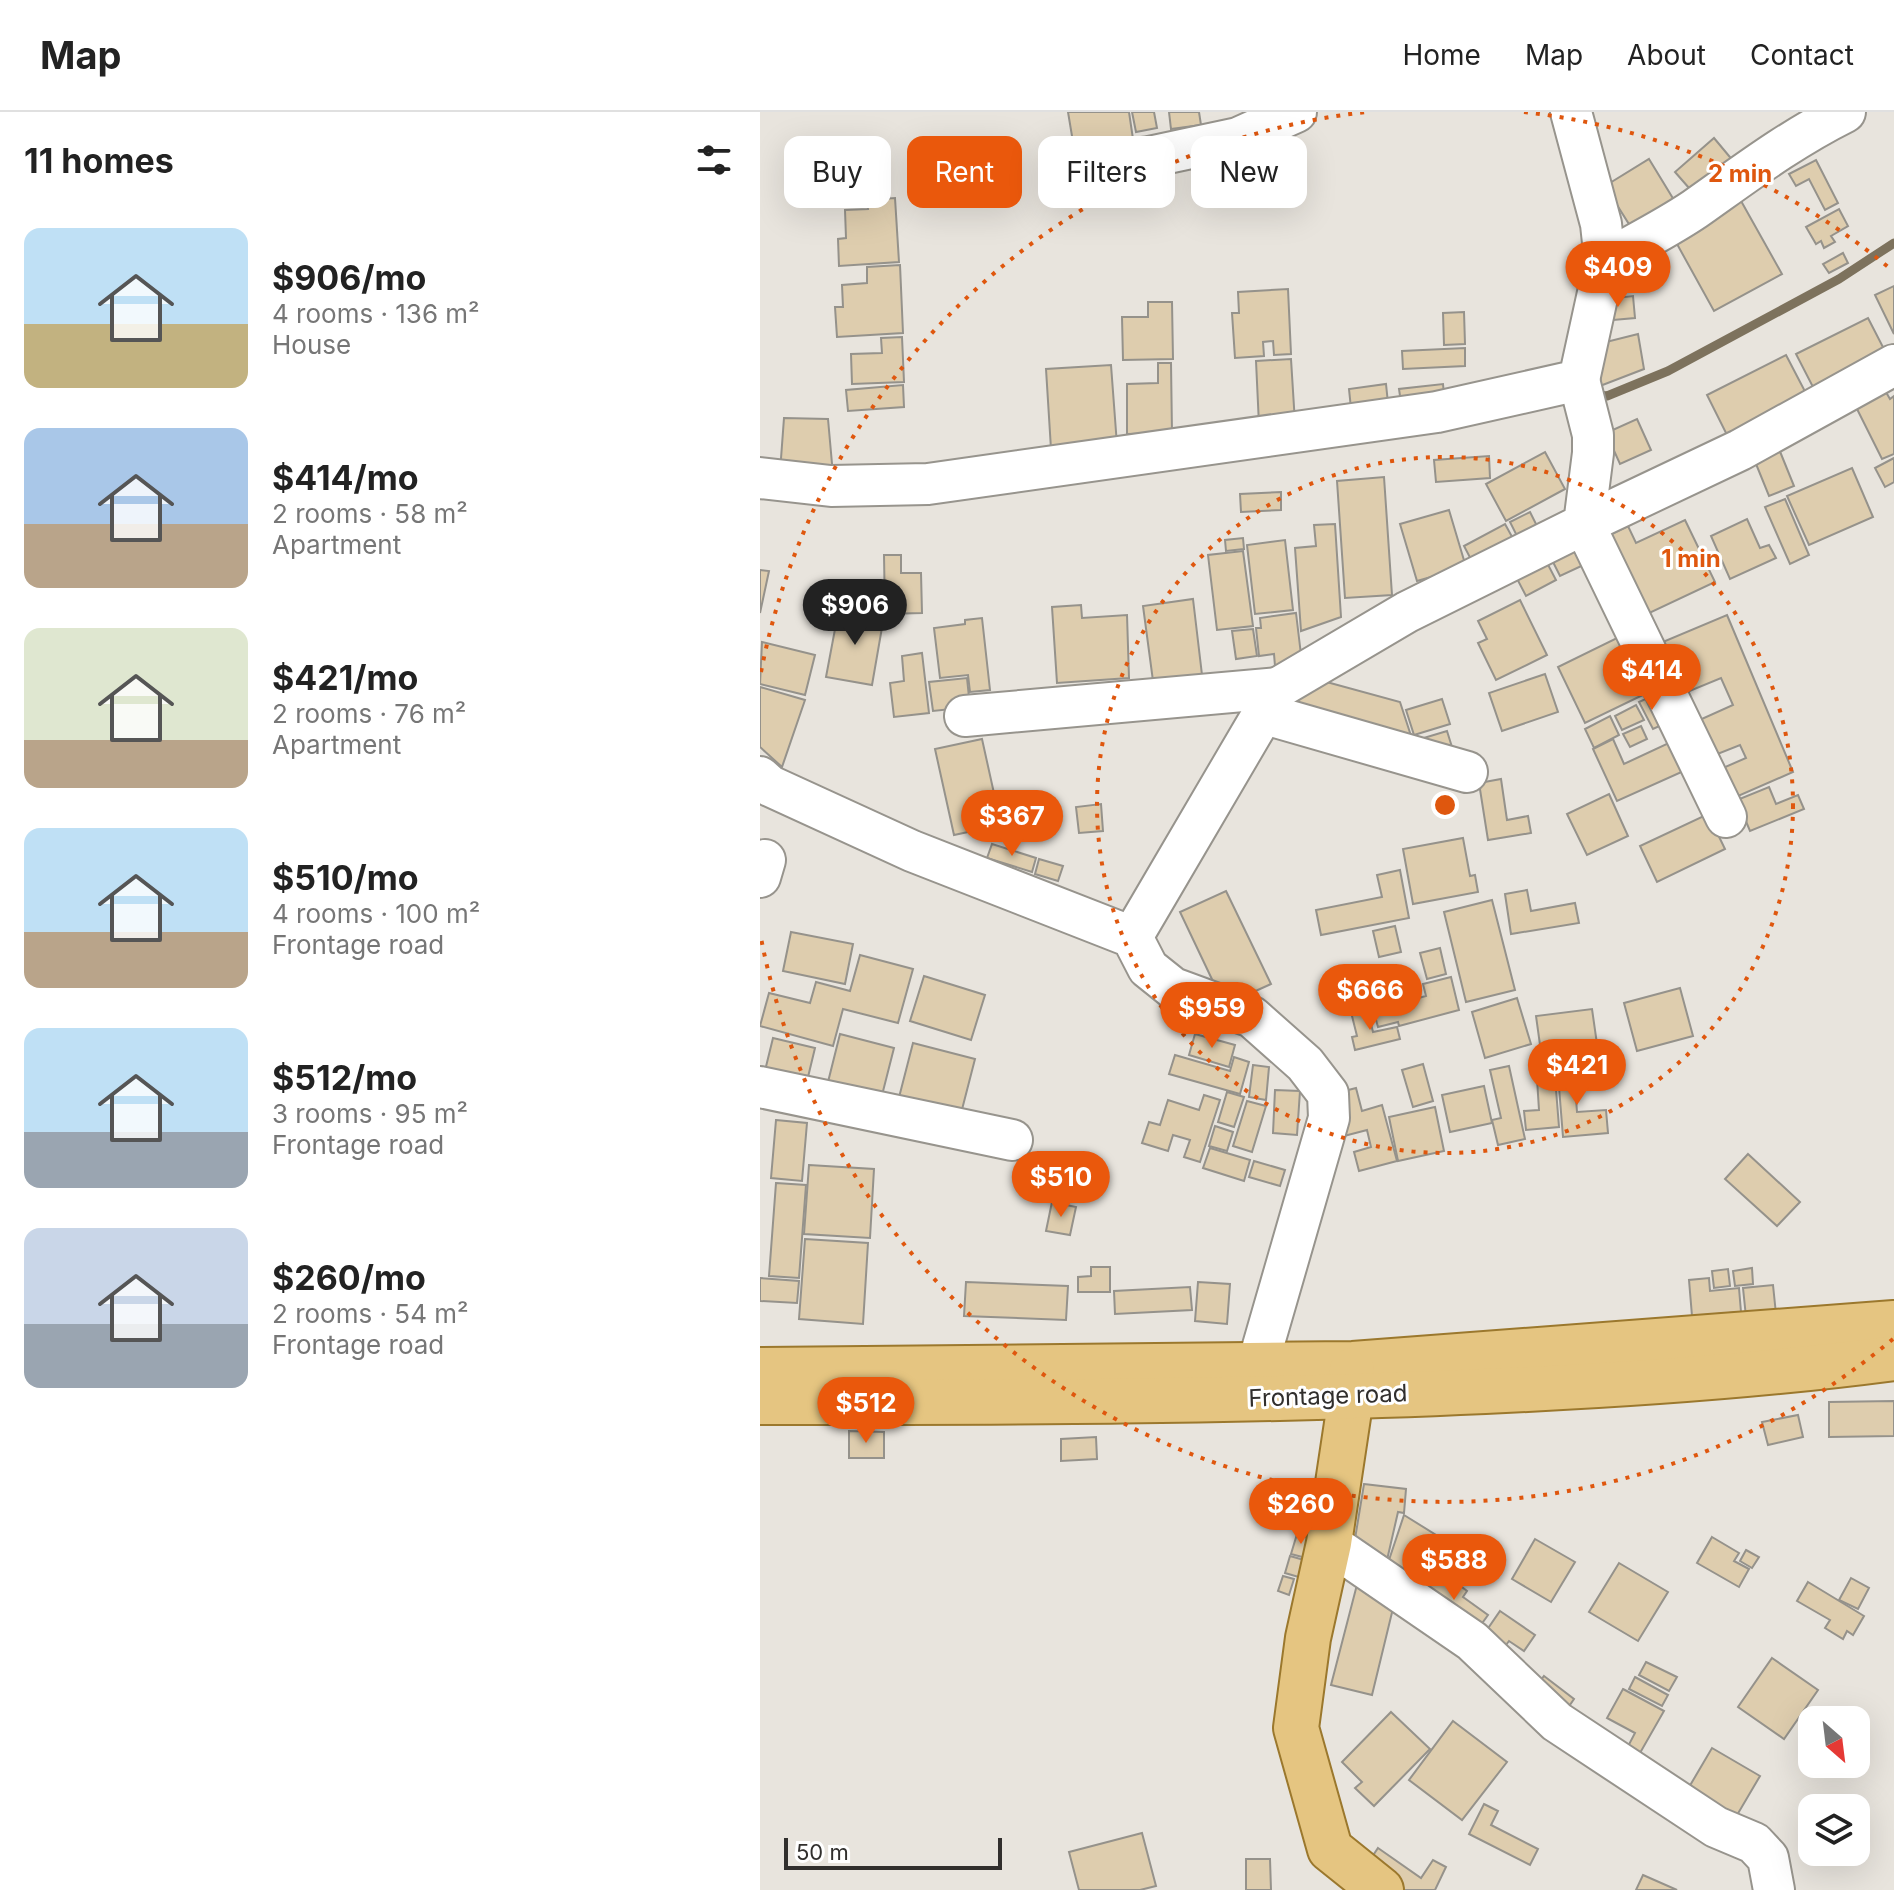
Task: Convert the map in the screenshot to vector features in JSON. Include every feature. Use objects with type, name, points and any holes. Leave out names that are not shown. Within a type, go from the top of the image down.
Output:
[{"type":"main road","points":[[760,1370],[1257,1367],[1352,1380],[1894,1323]]},
{"type":"main road","name":"Frontage road","points":[[760,1402],[1058,1402],[1352,1380],[1621,1385],[1894,1358]]},
{"type":"main road","points":[[1352,1380],[1329,1543],[1308,1638],[1296,1728],[1330,1849],[1381,1890]]},
{"type":"street","points":[[1175,151],[1238,138],[1296,112]]},
{"type":"street","points":[[1571,112],[1601,224],[1605,261],[1579,380],[1593,453],[1584,524],[1726,817]]},
{"type":"street","points":[[1605,261],[1693,210],[1756,163],[1845,112]]},
{"type":"street","points":[[1132,937],[1271,701],[1407,612],[1740,450],[1894,365]]},
{"type":"street","points":[[760,478],[831,486],[928,484],[1437,412],[1579,380]]},
{"type":"street","points":[[965,716],[1271,701],[1467,772]]},
{"type":"street","points":[[760,777],[770,786],[912,851],[1132,937],[1148,968],[1173,988],[1252,1017],[1305,1064],[1328,1094],[1329,1118],[1257,1367]]},
{"type":"street","points":[[760,1087],[1012,1140]]},
{"type":"street","points":[[1329,1543],[1472,1641],[1557,1722],[1716,1827],[1754,1843],[1768,1858],[1774,1890]]},
{"type":"building","points":[[1068,112],[1129,112],[1133,136],[1072,136]]},
{"type":"building","points":[[1132,112],[1154,112],[1157,128],[1136,132]]},
{"type":"building","points":[[1169,112],[1199,112],[1201,125],[1171,129]]},
{"type":"building","points":[[1714,138],[1734,162],[1696,196],[1675,172]]},
{"type":"building","points":[[1649,159],[1677,205],[1634,232],[1605,186]]},
{"type":"building","points":[[1816,160],[1838,203],[1825,210],[1809,179],[1796,186],[1789,174]]},
{"type":"building","points":[[1736,192],[1782,274],[1714,311],[1677,244],[1718,202]]},
{"type":"building","points":[[891,198],[895,198],[899,262],[839,266],[838,239],[846,238],[845,210],[891,208]]},
{"type":"building","points":[[1839,209],[1848,226],[1831,236],[1835,242],[1824,248],[1821,241],[1816,244],[1806,227]]},
{"type":"building","points":[[1843,253],[1848,263],[1829,273],[1823,264]]},
{"type":"building","points":[[900,265],[903,333],[837,337],[835,307],[843,307],[842,285],[867,283],[867,267]]},
{"type":"building","points":[[1894,286],[1894,334],[1875,295]]},
{"type":"building","points":[[1288,289],[1291,354],[1274,355],[1273,341],[1263,342],[1264,356],[1235,358],[1232,313],[1239,313],[1238,292]]},
{"type":"building","points":[[1633,296],[1635,318],[1602,321],[1600,300]]},
{"type":"building","points":[[1148,302],[1172,302],[1173,359],[1123,360],[1122,317],[1148,317]]},
{"type":"building","points":[[1464,312],[1465,344],[1444,345],[1443,313]]},
{"type":"building","points":[[1868,318],[1886,353],[1814,389],[1796,354]]},
{"type":"building","points":[[1638,334],[1644,369],[1600,386],[1602,343]]},
{"type":"building","points":[[902,337],[904,382],[852,384],[851,354],[882,353],[881,338]]},
{"type":"building","points":[[1465,348],[1465,366],[1403,369],[1402,351]]},
{"type":"building","points":[[1786,355],[1810,401],[1730,441],[1707,395]]},
{"type":"building","points":[[1291,359],[1295,423],[1259,425],[1256,361]]},
{"type":"building","points":[[1158,363],[1171,363],[1172,433],[1127,434],[1127,384],[1158,383]]},
{"type":"building","points":[[1111,365],[1117,445],[1051,449],[1046,369]]},
{"type":"building","points":[[1386,384],[1389,413],[1352,418],[1349,389]]},
{"type":"building","points":[[1443,384],[1445,405],[1402,410],[1399,389]]},
{"type":"building","points":[[903,385],[904,407],[848,411],[846,390]]},
{"type":"building","points":[[1883,387],[1890,399],[1894,396],[1894,454],[1882,459],[1853,401]]},
{"type":"building","points":[[784,418],[828,419],[833,475],[780,472]]},
{"type":"building","points":[[1637,419],[1651,450],[1620,464],[1606,433]]},
{"type":"building","points":[[1779,449],[1794,486],[1769,496],[1754,459]]},
{"type":"building","points":[[1545,452],[1565,489],[1506,521],[1486,484]]},
{"type":"building","points":[[1489,456],[1490,478],[1436,482],[1434,460]]},
{"type":"building","points":[[1894,458],[1894,482],[1885,487],[1875,468]]},
{"type":"building","points":[[1852,468],[1873,517],[1809,545],[1787,496]]},
{"type":"building","points":[[1384,477],[1392,595],[1345,598],[1337,481]]},
{"type":"building","points":[[1281,492],[1281,510],[1241,512],[1240,494]]},
{"type":"building","points":[[1785,499],[1809,555],[1790,564],[1765,507]]},
{"type":"building","points":[[1449,510],[1466,567],[1417,581],[1400,524]]},
{"type":"building","points":[[1530,512],[1537,526],[1517,536],[1510,522]]},
{"type":"building","points":[[1747,519],[1760,548],[1769,545],[1776,558],[1730,579],[1711,536]]},
{"type":"building","points":[[1685,520],[1715,582],[1643,616],[1609,535],[1628,526],[1636,543]]},
{"type":"building","points":[[1335,524],[1341,617],[1301,631],[1295,548],[1316,546],[1314,525]]},
{"type":"building","points":[[1505,524],[1516,544],[1475,567],[1464,546]]},
{"type":"building","points":[[1243,538],[1244,549],[1226,551],[1225,540]]},
{"type":"building","points":[[1285,540],[1293,610],[1255,614],[1247,545]]},
{"type":"building","points":[[1580,542],[1590,562],[1560,576],[1550,556]]},
{"type":"building","points":[[1243,551],[1253,626],[1217,630],[1208,555]]},
{"type":"building","points":[[884,555],[901,555],[901,573],[921,573],[922,613],[885,614]]},
{"type":"building","points":[[1544,557],[1556,580],[1526,596],[1514,573]]},
{"type":"building","points":[[760,570],[769,571],[760,613]]},
{"type":"building","points":[[1193,599],[1202,675],[1153,681],[1143,606]]},
{"type":"building","points":[[1520,600],[1547,655],[1496,680],[1478,643],[1487,639],[1478,621]]},
{"type":"building","points":[[1081,605],[1082,618],[1127,615],[1129,678],[1057,683],[1052,607]]},
{"type":"building","points":[[839,608],[884,616],[872,685],[826,677]]},
{"type":"building","points":[[1296,613],[1302,663],[1275,666],[1274,654],[1259,656],[1256,628],[1261,628],[1260,618]]},
{"type":"building","points":[[1727,615],[1793,772],[1729,800],[1716,771],[1746,758],[1740,745],[1710,757],[1695,722],[1733,705],[1721,678],[1680,695],[1658,644]]},
{"type":"building","points":[[982,618],[990,690],[970,692],[968,675],[940,678],[934,628],[965,624],[965,620]]},
{"type":"building","points":[[1253,629],[1257,656],[1236,659],[1232,631]]},
{"type":"building","points":[[1621,636],[1649,692],[1585,723],[1558,667]]},
{"type":"building","points":[[762,642],[815,655],[805,695],[760,684]]},
{"type":"building","points":[[922,653],[929,713],[894,717],[890,683],[904,681],[902,656]]},
{"type":"building","points":[[1545,674],[1558,712],[1502,731],[1489,693]]},
{"type":"building","points":[[967,678],[970,707],[933,711],[929,682]]},
{"type":"building","points":[[1312,678],[1400,702],[1414,745],[1294,712],[1301,688]]},
{"type":"building","points":[[760,687],[805,700],[782,767],[760,747]]},
{"type":"building","points":[[1652,696],[1666,723],[1653,729],[1639,702]]},
{"type":"building","points":[[1442,699],[1450,724],[1414,735],[1406,710]]},
{"type":"building","points":[[1636,705],[1644,720],[1622,730],[1615,716]]},
{"type":"building","points":[[1610,716],[1619,735],[1594,748],[1585,729]]},
{"type":"building","points":[[1641,726],[1647,739],[1630,747],[1623,734]]},
{"type":"building","points":[[1447,731],[1456,760],[1417,740]]},
{"type":"building","points":[[982,739],[1001,825],[954,835],[935,749]]},
{"type":"building","points":[[1613,739],[1624,764],[1673,741],[1686,770],[1617,801],[1593,749]]},
{"type":"building","points":[[1501,779],[1507,820],[1528,816],[1531,833],[1488,840],[1479,783]]},
{"type":"building","points":[[1769,787],[1776,804],[1798,795],[1804,809],[1750,831],[1737,800]]},
{"type":"building","points":[[1609,794],[1628,836],[1587,855],[1567,814]]},
{"type":"building","points":[[1101,804],[1103,831],[1079,833],[1076,807]]},
{"type":"building","points":[[1708,814],[1725,849],[1657,882],[1640,846]]},
{"type":"building","points":[[1463,838],[1470,876],[1475,875],[1478,892],[1413,904],[1403,849]]},
{"type":"building","points":[[992,844],[1036,858],[1032,872],[987,858]]},
{"type":"building","points":[[1039,859],[1063,866],[1058,881],[1035,874]]},
{"type":"building","points":[[1400,870],[1409,918],[1321,935],[1316,910],[1382,897],[1377,875]]},
{"type":"building","points":[[1527,890],[1531,911],[1575,903],[1579,923],[1511,934],[1505,894]]},
{"type":"building","points":[[1226,891],[1271,984],[1238,999],[1232,987],[1219,994],[1180,912]]},
{"type":"building","points":[[1492,900],[1515,990],[1466,1002],[1444,912]]},
{"type":"building","points":[[1395,926],[1401,952],[1379,957],[1373,931]]},
{"type":"building","points":[[791,932],[853,944],[845,984],[783,971]]},
{"type":"building","points":[[1440,948],[1446,974],[1427,979],[1420,953]]},
{"type":"building","points":[[860,955],[913,969],[898,1023],[843,1009],[833,1046],[760,1026],[769,993],[810,1003],[816,982],[850,991]]},
{"type":"building","points":[[924,976],[985,995],[971,1040],[910,1021]]},
{"type":"building","points":[[1451,977],[1459,1010],[1399,1026],[1398,1022],[1378,1027],[1370,998],[1381,995],[1384,1007],[1426,996],[1423,984]]},
{"type":"building","points":[[1680,988],[1693,1036],[1637,1051],[1624,1003]]},
{"type":"building","points":[[1517,998],[1531,1044],[1485,1058],[1472,1012]]},
{"type":"building","points":[[1367,1008],[1373,1032],[1397,1027],[1400,1039],[1355,1050],[1352,1037],[1357,1036],[1351,1012]]},
{"type":"building","points":[[1592,1009],[1597,1044],[1541,1052],[1536,1016]]},
{"type":"building","points":[[840,1034],[894,1048],[879,1107],[825,1094]]},
{"type":"building","points":[[1195,1034],[1235,1045],[1229,1067],[1189,1055]]},
{"type":"building","points":[[773,1038],[815,1048],[808,1077],[762,1083]]},
{"type":"building","points":[[913,1043],[975,1059],[958,1125],[896,1109]]},
{"type":"building","points":[[1175,1055],[1230,1071],[1234,1057],[1249,1062],[1240,1094],[1169,1074]]},
{"type":"building","points":[[1573,1060],[1577,1112],[1606,1110],[1608,1133],[1563,1137],[1557,1062]]},
{"type":"building","points":[[1423,1064],[1433,1101],[1413,1107],[1402,1070]]},
{"type":"building","points":[[1253,1065],[1269,1067],[1266,1100],[1249,1097]]},
{"type":"building","points":[[1509,1066],[1525,1139],[1498,1145],[1492,1120],[1501,1118],[1490,1070]]},
{"type":"building","points":[[1555,1077],[1559,1127],[1526,1130],[1524,1111],[1539,1110],[1537,1079]]},
{"type":"building","points":[[1484,1086],[1492,1123],[1450,1132],[1442,1095]]},
{"type":"building","points":[[1356,1088],[1362,1111],[1382,1105],[1397,1161],[1359,1171],[1354,1152],[1371,1147],[1367,1130],[1344,1136],[1333,1094]]},
{"type":"building","points":[[1275,1090],[1300,1091],[1297,1135],[1273,1133]]},
{"type":"building","points":[[1227,1092],[1244,1097],[1234,1127],[1218,1122]]},
{"type":"building","points":[[1204,1095],[1220,1100],[1200,1162],[1184,1157],[1190,1140],[1173,1135],[1168,1151],[1142,1143],[1149,1122],[1160,1125],[1168,1100],[1199,1110]]},
{"type":"building","points":[[1247,1101],[1266,1106],[1252,1152],[1233,1146]]},
{"type":"building","points":[[1435,1107],[1444,1151],[1398,1161],[1389,1117]]},
{"type":"building","points":[[776,1120],[807,1123],[802,1181],[771,1178]]},
{"type":"building","points":[[1215,1126],[1233,1132],[1227,1151],[1209,1146]]},
{"type":"building","points":[[1210,1148],[1250,1160],[1244,1181],[1203,1168]]},
{"type":"building","points":[[1748,1154],[1800,1202],[1777,1226],[1725,1179]]},
{"type":"building","points":[[1254,1161],[1285,1170],[1280,1186],[1249,1177]]},
{"type":"building","points":[[809,1165],[874,1169],[870,1238],[804,1234]]},
{"type":"building","points":[[776,1183],[806,1185],[799,1278],[769,1276]]},
{"type":"building","points":[[1052,1202],[1076,1207],[1070,1235],[1046,1231]]},
{"type":"building","points":[[805,1239],[868,1243],[863,1324],[799,1319]]},
{"type":"building","points":[[1091,1267],[1110,1267],[1110,1292],[1078,1292],[1078,1277],[1091,1276]]},
{"type":"building","points":[[1752,1268],[1753,1284],[1735,1286],[1733,1271]]},
{"type":"building","points":[[1728,1269],[1730,1286],[1714,1288],[1712,1271]]},
{"type":"building","points":[[760,1278],[799,1281],[797,1303],[760,1301]]},
{"type":"building","points":[[1709,1278],[1710,1291],[1739,1288],[1741,1312],[1692,1316],[1689,1280]]},
{"type":"building","points":[[966,1282],[1068,1286],[1066,1320],[964,1316]]},
{"type":"building","points":[[1198,1282],[1230,1284],[1227,1324],[1195,1321]]},
{"type":"building","points":[[1773,1285],[1776,1314],[1746,1317],[1743,1288]]},
{"type":"building","points":[[1190,1287],[1192,1310],[1115,1314],[1114,1291]]},
{"type":"building","points":[[1894,1401],[1894,1436],[1829,1437],[1829,1402]]},
{"type":"building","points":[[1798,1415],[1803,1437],[1768,1445],[1762,1422]]},
{"type":"building","points":[[849,1431],[884,1432],[884,1458],[849,1458]]},
{"type":"building","points":[[1096,1437],[1097,1459],[1061,1461],[1061,1439]]},
{"type":"building","points":[[1364,1484],[1406,1489],[1404,1513],[1398,1512],[1387,1560],[1353,1551]]},
{"type":"building","points":[[1404,1515],[1449,1543],[1423,1584],[1389,1560]]},
{"type":"building","points":[[1297,1534],[1311,1539],[1306,1558],[1291,1554]]},
{"type":"building","points":[[1712,1537],[1739,1553],[1734,1561],[1749,1569],[1739,1587],[1697,1563]]},
{"type":"building","points":[[1535,1539],[1575,1562],[1551,1602],[1512,1579]]},
{"type":"building","points":[[1746,1550],[1759,1557],[1752,1568],[1740,1561]]},
{"type":"building","points":[[1290,1556],[1304,1560],[1302,1578],[1285,1573]]},
{"type":"building","points":[[1619,1563],[1668,1592],[1638,1641],[1589,1612]]},
{"type":"building","points":[[1440,1570],[1467,1591],[1463,1597],[1488,1615],[1475,1633],[1422,1595]]},
{"type":"building","points":[[1360,1573],[1396,1596],[1372,1695],[1331,1685]]},
{"type":"building","points":[[1283,1576],[1294,1579],[1289,1595],[1278,1591]]},
{"type":"building","points":[[1851,1578],[1869,1588],[1858,1609],[1839,1600]]},
{"type":"building","points":[[1808,1582],[1864,1616],[1853,1635],[1847,1631],[1843,1639],[1825,1628],[1830,1620],[1797,1601]]},
{"type":"building","points":[[1500,1611],[1535,1635],[1524,1651],[1509,1641],[1500,1653],[1480,1640]]},
{"type":"building","points":[[1772,1658],[1818,1690],[1807,1706],[1798,1706],[1798,1719],[1784,1739],[1738,1707]]},
{"type":"building","points":[[1646,1662],[1677,1677],[1669,1691],[1639,1675]]},
{"type":"building","points":[[1544,1676],[1574,1699],[1565,1712],[1534,1689]]},
{"type":"building","points":[[1635,1677],[1668,1695],[1662,1706],[1629,1689]]},
{"type":"building","points":[[1623,1689],[1664,1711],[1636,1760],[1624,1754],[1635,1733],[1607,1718]]},
{"type":"building","points":[[1391,1712],[1430,1749],[1374,1806],[1355,1788],[1362,1782],[1342,1762]]},
{"type":"building","points":[[1453,1721],[1507,1762],[1462,1820],[1409,1780]]},
{"type":"building","points":[[1712,1748],[1760,1776],[1733,1822],[1685,1794]]},
{"type":"building","points":[[1484,1804],[1498,1811],[1491,1825],[1538,1849],[1530,1865],[1469,1834]]},
{"type":"building","points":[[1142,1833],[1156,1886],[1140,1890],[1079,1890],[1069,1852]]},
{"type":"building","points":[[1378,1848],[1421,1878],[1433,1860],[1446,1867],[1435,1890],[1395,1890],[1366,1866]]},
{"type":"building","points":[[1246,1859],[1270,1859],[1271,1890],[1246,1890]]},
{"type":"building","points":[[1643,1875],[1677,1890],[1636,1890]]},
{"type":"waterway","points":[[1593,394],[1607,396],[1668,371],[1839,279],[1894,243]]}]
